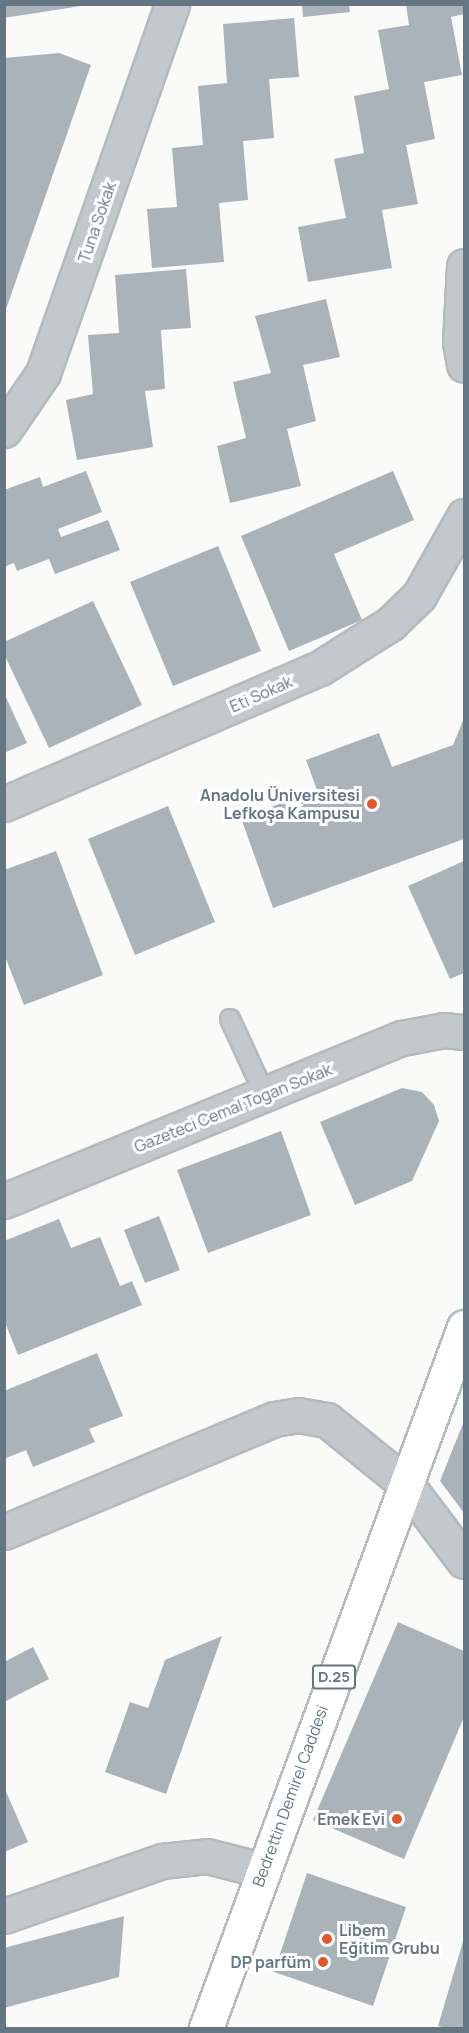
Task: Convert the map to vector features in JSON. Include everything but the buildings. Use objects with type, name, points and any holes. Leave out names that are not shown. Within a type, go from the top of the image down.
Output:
[{"type":"main road","name":"Bedrettin Demirel Caddesi","points":[[206,2028],[262,1870],[465,1327]]},
{"type":"street","name":"Tuna Sokak","points":[[4,430],[44,373],[172,4]]},
{"type":"street","points":[[465,266],[460,342],[465,365]]},
{"type":"street","name":"Eti Sokak","points":[[4,804],[320,668],[391,623],[419,596],[465,516]]},
{"type":"street","name":"Gazeteci Cemal Togan Sokak","points":[[4,1201],[402,1038],[444,1030],[465,1032]]},
{"type":"street","points":[[4,1532],[274,1419],[298,1415],[327,1420],[406,1484],[465,1561]]},
{"type":"street","points":[[4,1916],[162,1861],[207,1856],[262,1870]]},
{"type":"lane","points":[[230,1019],[265,1095]]},
{"type":"place","name":"Anadolu Üniversitesi Lefkoşa Kampusu","points":[[372,804]]},
{"type":"place","name":"Emek Evi","points":[[397,1819]]},
{"type":"place","name":"Libem Eğitim Grubu","points":[[327,1939]]},
{"type":"place","name":"DP parfüm","points":[[323,1962]]}]
